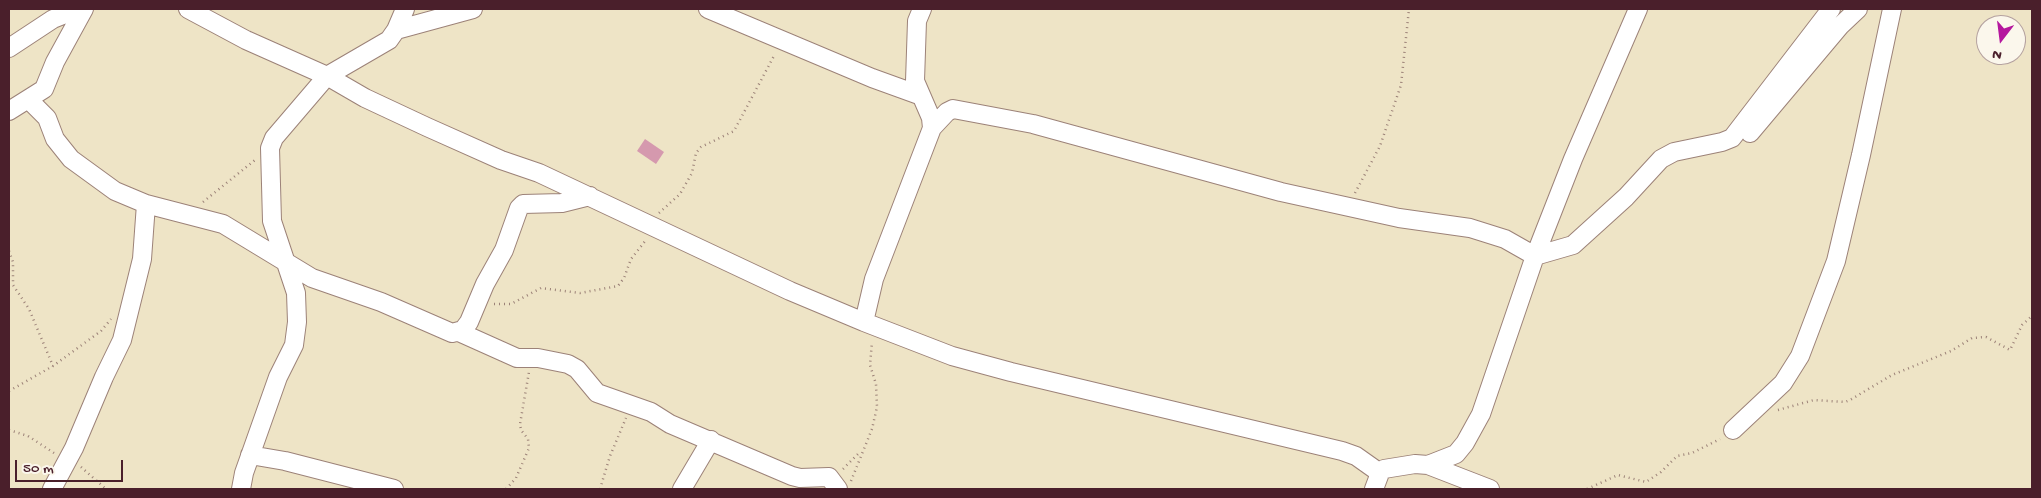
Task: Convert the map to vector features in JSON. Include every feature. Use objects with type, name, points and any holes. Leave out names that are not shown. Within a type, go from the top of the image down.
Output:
[{"type":"street","points":[[9,48],[53,19],[78,9]]},
{"type":"street","points":[[9,111],[44,89],[55,62],[84,9]]},
{"type":"street","points":[[188,9],[246,40],[327,76],[365,98],[427,127],[590,196],[790,291],[869,324],[952,356],[1011,372],[1342,451],[1356,456],[1377,481],[1389,468],[1428,465],[1456,454],[1465,443],[1481,414],[1535,256],[1573,159],[1638,9]]},
{"type":"street","points":[[241,489],[250,454],[278,377],[294,345],[297,322],[296,293],[272,221],[269,159],[271,146],[274,138],[327,76],[389,40],[406,9]]},
{"type":"street","points":[[396,30],[473,9]]},
{"type":"street","points":[[922,9],[917,20],[914,58],[915,81],[919,95],[931,118],[932,128]]},
{"type":"street","points":[[1686,150],[1731,148],[1742,142],[1840,26],[1858,9]]},
{"type":"street","points":[[1733,430],[1783,383],[1800,356],[1836,261],[1862,155],[1892,9]]},
{"type":"street","points":[[719,11],[872,78],[919,95]]},
{"type":"street","points":[[869,324],[874,279],[932,128],[947,112],[958,109],[1033,124],[1281,192],[1399,218],[1470,228],[1505,239],[1535,256],[1573,245],[1626,197],[1661,159],[1674,152],[1732,138],[1829,12]]},
{"type":"street","points":[[29,100],[47,118],[56,139],[71,159],[115,191],[146,204],[223,224],[312,278],[381,302],[442,330],[459,332],[517,358],[532,358],[568,364],[577,369],[598,393],[651,412],[670,424],[792,476],[839,483]]},
{"type":"street","points":[[459,332],[469,322],[504,250],[519,208],[523,204],[562,202],[590,196]]},
{"type":"street","points":[[52,489],[122,340],[142,259],[146,204]]},
{"type":"street","points":[[682,489],[711,440]]},
{"type":"street","points":[[250,454],[394,489]]},
{"type":"street","points":[[1428,465],[1490,489]]},
{"type":"path","points":[[1345,206],[1366,176],[1380,146],[1401,85],[1409,9]]},
{"type":"path","points":[[478,301],[503,305],[522,299],[541,288],[580,293],[618,286],[624,278],[631,259],[644,244],[649,224],[680,194],[692,173],[696,153],[701,147],[734,131],[782,40]]},
{"type":"path","points":[[189,215],[271,146]]},
{"type":"path","points":[[9,250],[13,262],[12,286],[29,309],[53,366]]},
{"type":"path","points":[[9,391],[53,366],[101,331],[113,316]]},
{"type":"path","points":[[1777,410],[1814,400],[1845,402],[1892,375],[1951,351],[1972,338],[1986,337],[2010,350],[2022,326],[2032,316]]},
{"type":"path","points":[[839,483],[862,450],[872,429],[877,407],[876,384],[870,365],[869,324]]},
{"type":"path","points":[[506,489],[516,478],[529,448],[528,439],[521,430],[520,424],[532,358]]},
{"type":"path","points":[[600,489],[623,421],[636,407]]},
{"type":"path","points":[[9,430],[28,436],[83,469],[106,489]]},
{"type":"path","points":[[1587,489],[1618,475],[1646,482],[1661,472],[1677,456],[1692,453],[1720,440],[1733,430]]},
{"type":"path","points":[[839,483],[842,470],[862,450]]},
{"type":"building","points":[[645,139],[664,152],[656,164],[637,151]]}]
